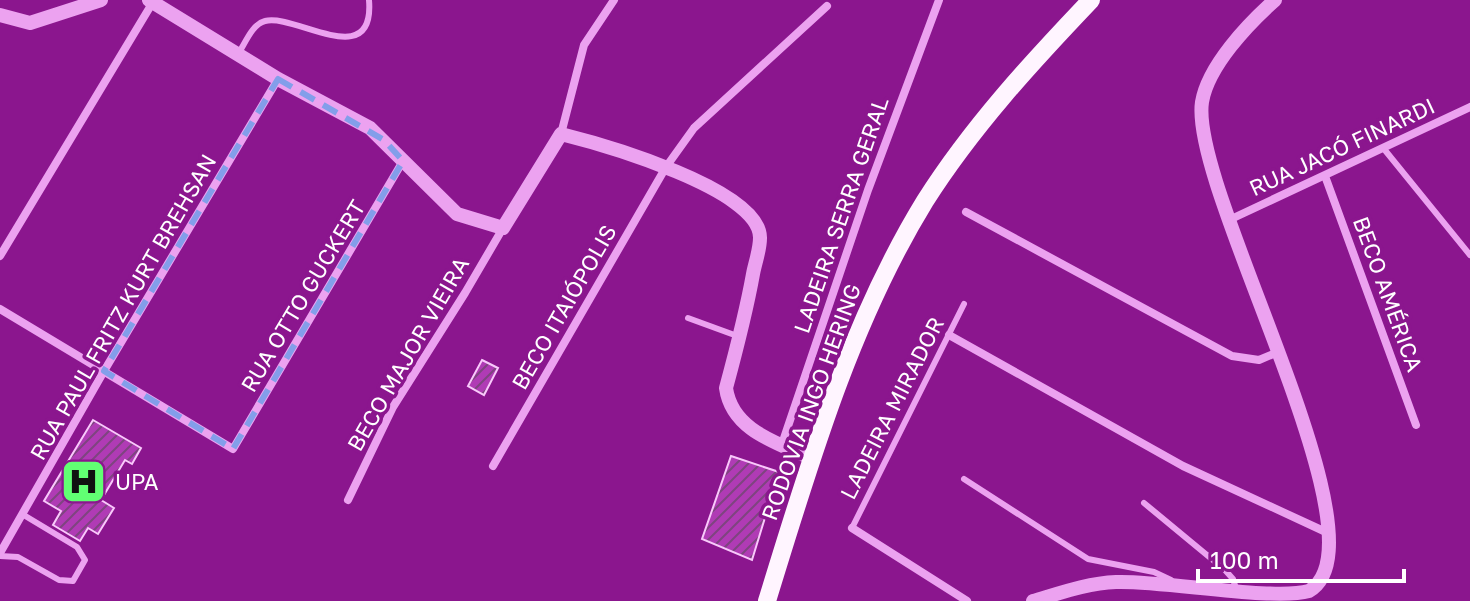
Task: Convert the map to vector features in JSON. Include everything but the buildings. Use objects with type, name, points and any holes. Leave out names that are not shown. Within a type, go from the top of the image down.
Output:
[{"type":"highway","name":"RODOVIA INGO HERING","points":[[767,601],[813,459],[866,312],[924,204],[1007,89],[1091,0]]},
{"type":"street","points":[[0,15],[30,23],[101,0]]},
{"type":"street","points":[[0,256],[151,1],[278,79],[370,128],[457,214],[503,228],[561,134],[584,45],[614,0]]},
{"type":"street","name":"LADEIRA SERRA GERAL","points":[[782,444],[863,204],[939,0]]},
{"type":"street","points":[[1033,601],[1086,586],[1119,582],[1184,595],[1238,598],[1291,596],[1306,592],[1324,574],[1329,534],[1322,487],[1278,352],[1229,220],[1201,120],[1207,82],[1248,26],[1275,0]]},
{"type":"street","name":"BECO ITAIÓPOLIS","points":[[493,466],[666,167],[694,128],[827,6]]},
{"type":"street","name":"RUA PAUL FRITZ KURT BREHSAN","points":[[0,555],[104,371],[278,79]]},
{"type":"street","name":"RUA JACÓ FINARDI","points":[[1229,220],[1470,107]]},
{"type":"street","points":[[561,134],[666,167],[735,201],[757,224],[761,237],[726,388],[728,401],[734,415],[747,427],[813,459]]},
{"type":"street","name":"RUA OTTO GUCKERT","points":[[104,371],[233,449],[403,161]]},
{"type":"street","name":"BECO AMÉRICA","points":[[1325,176],[1416,425]]},
{"type":"street","points":[[966,212],[1232,356],[1259,360],[1278,352]]},
{"type":"street","name":"BECO MAJOR VIEIRA","points":[[348,500],[393,407],[503,228]]},
{"type":"street","points":[[0,309],[104,371]]},
{"type":"street","points":[[949,335],[1183,466],[1329,534]]},
{"type":"street","points":[[852,528],[967,601]]},
{"type":"lane","points":[[238,54],[255,26],[269,20],[341,38],[354,35],[365,26],[370,16],[369,0]]},
{"type":"lane","points":[[1384,149],[1470,255]]},
{"type":"lane","name":"LADEIRA MIRADOR","points":[[852,528],[964,304]]},
{"type":"lane","points":[[688,318],[740,337]]},
{"type":"lane","points":[[964,479],[1088,559],[1164,575],[1184,595]]},
{"type":"lane","points":[[1144,503],[1225,570],[1233,579],[1238,598]]},
{"type":"lane","points":[[0,555],[18,557],[59,580],[73,581],[81,570],[85,560],[77,547],[22,514]]},
{"type":"highlighted area","points":[[278,79],[384,140],[403,161],[233,449],[104,371]]},
{"type":"place","name":"UPA","points":[[84,482]]}]
